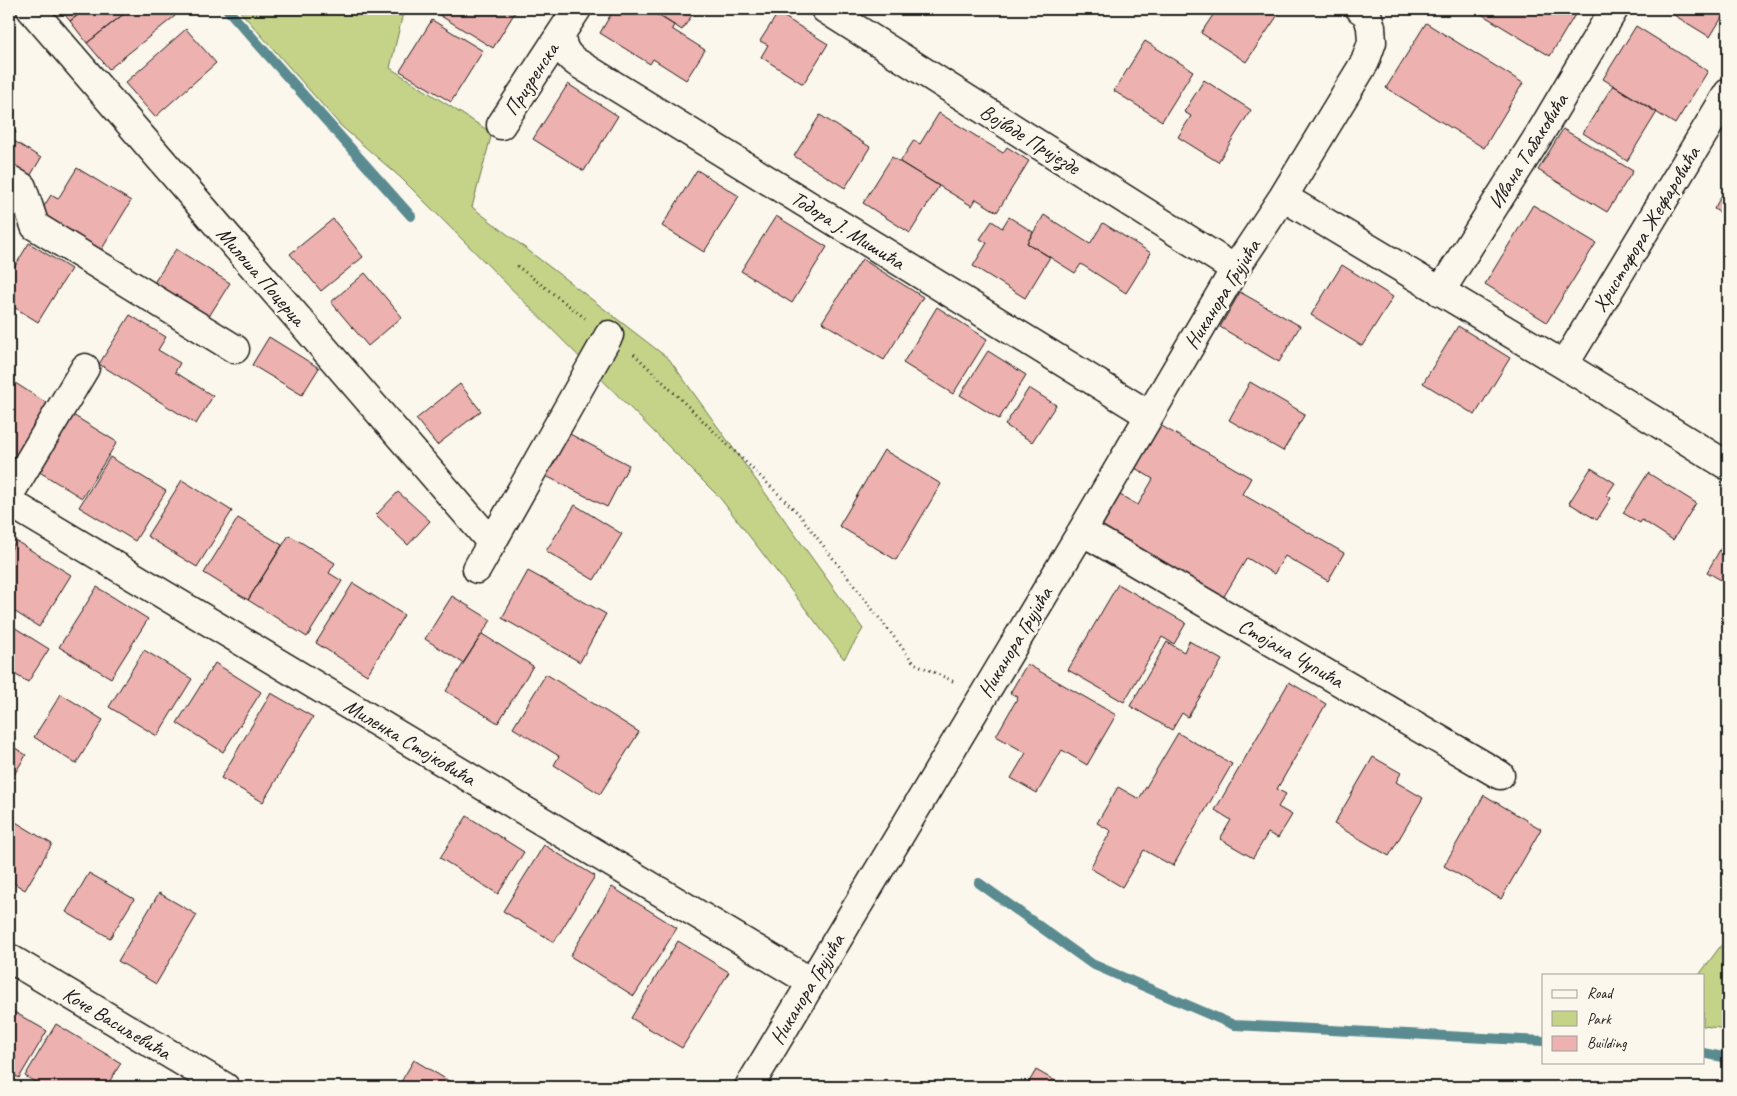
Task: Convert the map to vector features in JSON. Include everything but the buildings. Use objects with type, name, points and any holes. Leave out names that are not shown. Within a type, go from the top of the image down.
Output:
[{"type":"street","name":"Милоша Поцерца","points":[[31,9],[492,543]]},
{"type":"street","name":"Призренска","points":[[502,125],[577,9]]},
{"type":"street","name":"Војводе Пријезде","points":[[825,9],[1235,269]]},
{"type":"street","name":"Никанора Грујића","points":[[749,1087],[1082,531],[1235,269],[1283,197],[1365,62],[1372,42],[1371,27],[1367,14],[1360,9]]},
{"type":"street","name":"Ивана Табаковића","points":[[1440,292],[1614,9]]},
{"type":"street","name":"Тодора Ј. Мишића","points":[[561,34],[562,46],[568,56],[576,62],[1149,415]]},
{"type":"street","name":"Христофора Жефаровића","points":[[1564,365],[1728,93]]},
{"type":"street","points":[[15,183],[36,226],[235,349]]},
{"type":"street","points":[[1283,197],[1564,365],[1718,460]]},
{"type":"street","points":[[477,569],[609,336]]},
{"type":"street","points":[[9,495],[85,368]]},
{"type":"street","name":"Миленка Стојковића","points":[[9,502],[811,982]]},
{"type":"street","name":"Стојана Чупића","points":[[1082,531],[1500,775]]},
{"type":"street","name":"Коче Васиљевића","points":[[9,958],[225,1087]]},
{"type":"path","points":[[516,266],[641,360],[798,513],[914,663],[983,695]]},
{"type":"green space","points":[[238,9],[404,9],[390,68],[492,133],[472,207],[669,359],[863,629],[844,659],[720,498],[401,178],[341,126]]},
{"type":"green space","points":[[1728,936],[1728,1029],[1704,1026],[1704,974],[1700,974]]},
{"type":"waterway","points":[[227,9],[411,216]]},
{"type":"waterway","points":[[979,883],[1092,964],[1234,1025],[1542,1041]]},
{"type":"waterway","points":[[1704,1053],[1728,1058]]}]
